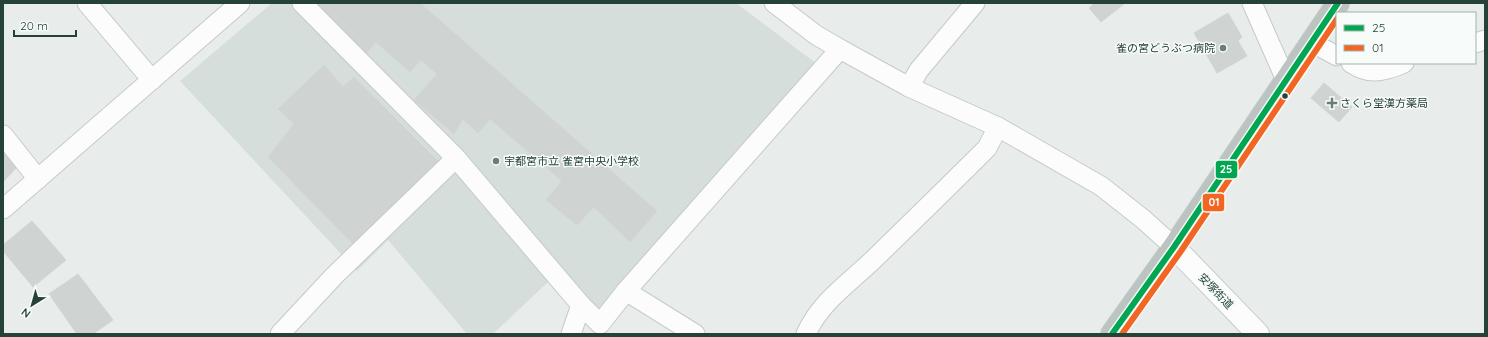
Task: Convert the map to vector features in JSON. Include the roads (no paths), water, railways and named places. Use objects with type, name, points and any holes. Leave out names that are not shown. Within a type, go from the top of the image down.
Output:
[{"type":"highway","points":[[1112,334],[1174,247],[1338,3]]},
{"type":"main road","name":"安塚街道","points":[[1174,247],[1258,334]]},
{"type":"street","points":[[87,3],[152,80]]},
{"type":"street","points":[[3,209],[240,3]]},
{"type":"street","points":[[302,3],[456,158],[580,305],[600,324],[626,291],[840,49]]},
{"type":"street","points":[[774,3],[816,35],[840,49],[909,87],[998,127],[1101,186],[1143,219],[1174,247]]},
{"type":"street","points":[[909,87],[919,70],[975,3]]},
{"type":"street","points":[[1252,3],[1286,80]]},
{"type":"street","points":[[1312,42],[1336,55]]},
{"type":"street","points":[[1353,64],[1364,70],[1395,67],[1402,64]]},
{"type":"street","points":[[806,334],[811,322],[829,299],[871,262],[987,148],[998,127]]},
{"type":"street","points":[[3,135],[38,179]]},
{"type":"street","points":[[280,334],[334,276],[456,158]]},
{"type":"street","points":[[626,291],[695,334]]},
{"type":"street","points":[[571,334],[580,305]]},
{"type":"place","name":"雀の宮どうぶつ病院","points":[[1223,48]]},
{"type":"place","name":"さくら堂漢方薬局","points":[[1332,103]]},
{"type":"place","name":"宇都宮市立 雀宮中央小学校","points":[[496,161]]}]
